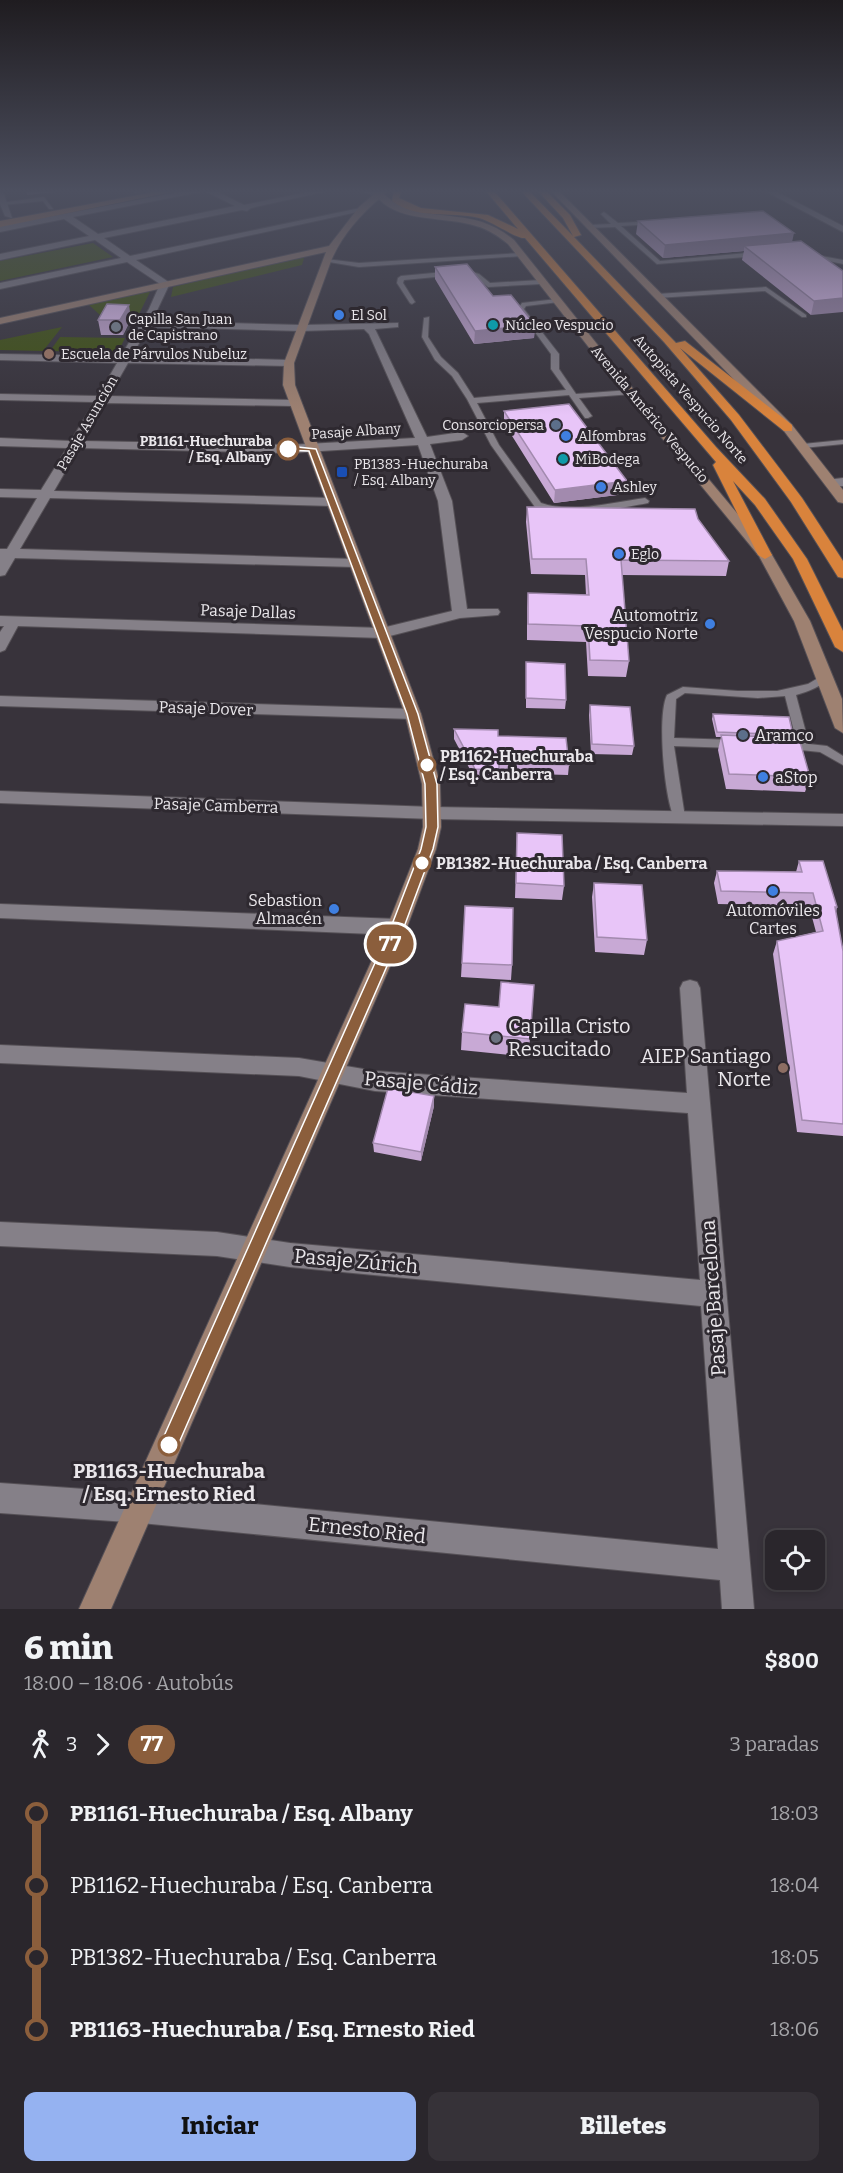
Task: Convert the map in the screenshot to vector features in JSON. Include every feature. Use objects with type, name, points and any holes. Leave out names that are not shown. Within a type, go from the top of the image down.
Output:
[{"type":"highway","name":"Autopista Vespucio Norte","points":[[554,265],[712,450],[760,502],[800,559],[843,647]]},
{"type":"highway","name":"Autopista Vespucio Norte","points":[[596,265],[638,308],[768,458],[819,532],[843,574]]},
{"type":"highway","points":[[638,308],[788,428]]},
{"type":"highway","points":[[712,450],[765,555]]},
{"type":"street","points":[[0,286],[99,265]]},
{"type":"street","points":[[137,265],[165,283]]},
{"type":"street","points":[[0,321],[250,265]]},
{"type":"street","points":[[96,1609],[398,927],[427,849],[433,813],[431,784],[412,714],[289,385],[289,363],[324,265]]},
{"type":"street","name":"Avenida Américo Vespucio","points":[[528,265],[765,555],[802,621],[825,676],[843,729]]},
{"type":"street","points":[[627,265],[788,428],[837,482],[843,499]]},
{"type":"street","name":"Pasaje Asunción","points":[[0,572],[5,553],[75,444],[145,324],[165,283]]},
{"type":"street","points":[[145,324],[301,327],[394,325]]},
{"type":"street","points":[[368,327],[374,333],[423,442],[445,501],[460,614]]},
{"type":"street","points":[[0,357],[289,363]]},
{"type":"street","points":[[0,397],[294,403]]},
{"type":"street","name":"Pasaje Albany","points":[[0,442],[312,449],[423,442],[462,436]]},
{"type":"street","points":[[0,493],[332,502]]},
{"type":"street","points":[[5,553],[355,563]]},
{"type":"street","name":"Pasaje Dallas","points":[[7,622],[382,633],[460,614],[493,612]]},
{"type":"street","points":[[0,647],[7,622]]},
{"type":"street","name":"Pasaje Dover","points":[[0,701],[412,714]]},
{"type":"street","name":"Pasaje Camberra","points":[[0,796],[433,813],[843,820]]},
{"type":"street","points":[[0,911],[398,927]]},
{"type":"street","name":"Pasaje Barcelona","points":[[690,988],[738,1609]]},
{"type":"street","name":"Pasaje Cádiz","points":[[0,1054],[299,1067],[375,1081],[698,1104]]},
{"type":"street","name":"Pasaje Zúrich","points":[[0,1234],[217,1244],[256,1250],[713,1294]]},
{"type":"street","name":"Ernesto Ried","points":[[0,1498],[141,1508],[734,1566]]},
{"type":"lane","points":[[412,302],[400,283],[401,278],[466,272],[477,275],[488,285],[541,282]]},
{"type":"lane","points":[[657,296],[766,289],[804,316]]},
{"type":"lane","points":[[557,301],[524,304],[521,309],[555,354],[553,365],[588,416]]},
{"type":"lane","points":[[427,318],[425,337],[428,342],[438,357],[450,368],[472,400],[495,445],[542,508],[599,507],[645,501]]},
{"type":"lane","points":[[572,392],[620,380]]},
{"type":"lane","points":[[472,400],[572,392],[630,392]]},
{"type":"lane","points":[[803,446],[843,442]]},
{"type":"lane","points":[[679,817],[674,795],[670,742],[669,702],[671,697],[683,690],[790,694],[806,689],[825,676]]},
{"type":"lane","points":[[790,694],[804,746]]},
{"type":"lane","points":[[670,742],[748,744]]},
{"type":"lane","points":[[771,745],[823,749],[843,761]]},
{"type":"green space","points":[[0,265],[75,265],[0,281]]},
{"type":"green space","points":[[263,265],[302,265],[171,297],[173,287]]},
{"type":"green space","points":[[151,290],[138,316],[100,315],[89,305]]},
{"type":"green space","points":[[62,327],[43,351],[0,350],[0,340]]},
{"type":"green space","points":[[60,337],[125,338],[118,352],[50,351]]},
{"type":"building","points":[[468,265],[493,296],[511,295],[535,325],[475,331],[435,267]]},
{"type":"building","points":[[768,265],[835,265],[843,271],[843,298],[814,301]]},
{"type":"building","points":[[107,304],[129,305],[120,320],[98,320]]},
{"type":"building","name":"MiBodega","points":[[569,404],[627,481],[555,490],[504,411]]},
{"type":"building","points":[[527,507],[695,509],[698,519],[729,561],[621,560],[629,661],[590,660],[588,626],[528,624],[528,593],[589,595],[586,559],[532,559]]},
{"type":"building","points":[[526,662],[565,664],[566,700],[526,698]]},
{"type":"building","points":[[590,705],[630,707],[634,746],[592,744]]},
{"type":"building","points":[[713,714],[789,717],[793,735],[717,732]]},
{"type":"building","points":[[454,729],[498,730],[498,736],[566,738],[569,765],[499,763],[499,770],[475,769]]},
{"type":"building","points":[[721,735],[799,738],[810,777],[729,774]]},
{"type":"building","points":[[517,833],[562,835],[564,886],[516,883]]},
{"type":"building","points":[[799,861],[823,861],[837,907],[835,907],[843,951],[843,1124],[802,1120],[777,941],[823,931],[813,893],[721,891],[717,871],[802,872]]},
{"type":"building","points":[[594,883],[642,885],[647,940],[597,937]]},
{"type":"building","points":[[465,906],[513,908],[512,965],[462,963]]},
{"type":"building","points":[[501,982],[534,985],[530,1039],[462,1032],[465,1004],[499,1007]]},
{"type":"building","points":[[388,1088],[434,1096],[421,1152],[373,1143]]},
{"type":"bus line","name":"77","points":[[169,1445],[398,927],[427,849],[432,827],[431,784],[412,714],[319,467],[312,449],[288,449]]},
{"type":"place","name":"El Sol","points":[[339,315]]},
{"type":"place","name":"Núcleo Vespucio","points":[[493,325]]},
{"type":"place","name":"Capilla San Juan de Capistrano","points":[[116,327]]},
{"type":"place","name":"Escuela de Párvulos Nubeluz","points":[[49,354]]},
{"type":"place","name":"Consorciopersa","points":[[556,425]]},
{"type":"place","name":"Alfombras","points":[[566,436]]},
{"type":"place","name":"PB1161-Huechuraba / Esq. Albany","points":[[288,449]]},
{"type":"place","name":"MiBodega","points":[[563,459]]},
{"type":"place","name":"PB1383-Huechuraba / Esq. Albany","points":[[342,472]]},
{"type":"place","name":"Ashley","points":[[601,487]]},
{"type":"place","name":"Eglo","points":[[619,554]]},
{"type":"place","name":"Automotriz Vespucio Norte","points":[[710,624]]},
{"type":"place","name":"Aramco","points":[[743,735]]},
{"type":"place","name":"PB1162-Huechuraba / Esq. Canberra","points":[[427,765]]},
{"type":"place","name":"aStop","points":[[763,777]]},
{"type":"place","name":"PB1382-Huechuraba / Esq. Canberra","points":[[422,863]]},
{"type":"place","name":"Automóviles Cartes","points":[[773,891]]},
{"type":"place","name":"Sebastion Almacén","points":[[334,909]]},
{"type":"place","name":"Capilla Cristo Resucitado","points":[[496,1038]]},
{"type":"place","name":"AIEP Santiago Norte","points":[[783,1068]]},
{"type":"place","name":"PB1163-Huechuraba / Esq. Ernesto Ried","points":[[169,1445]]}]
